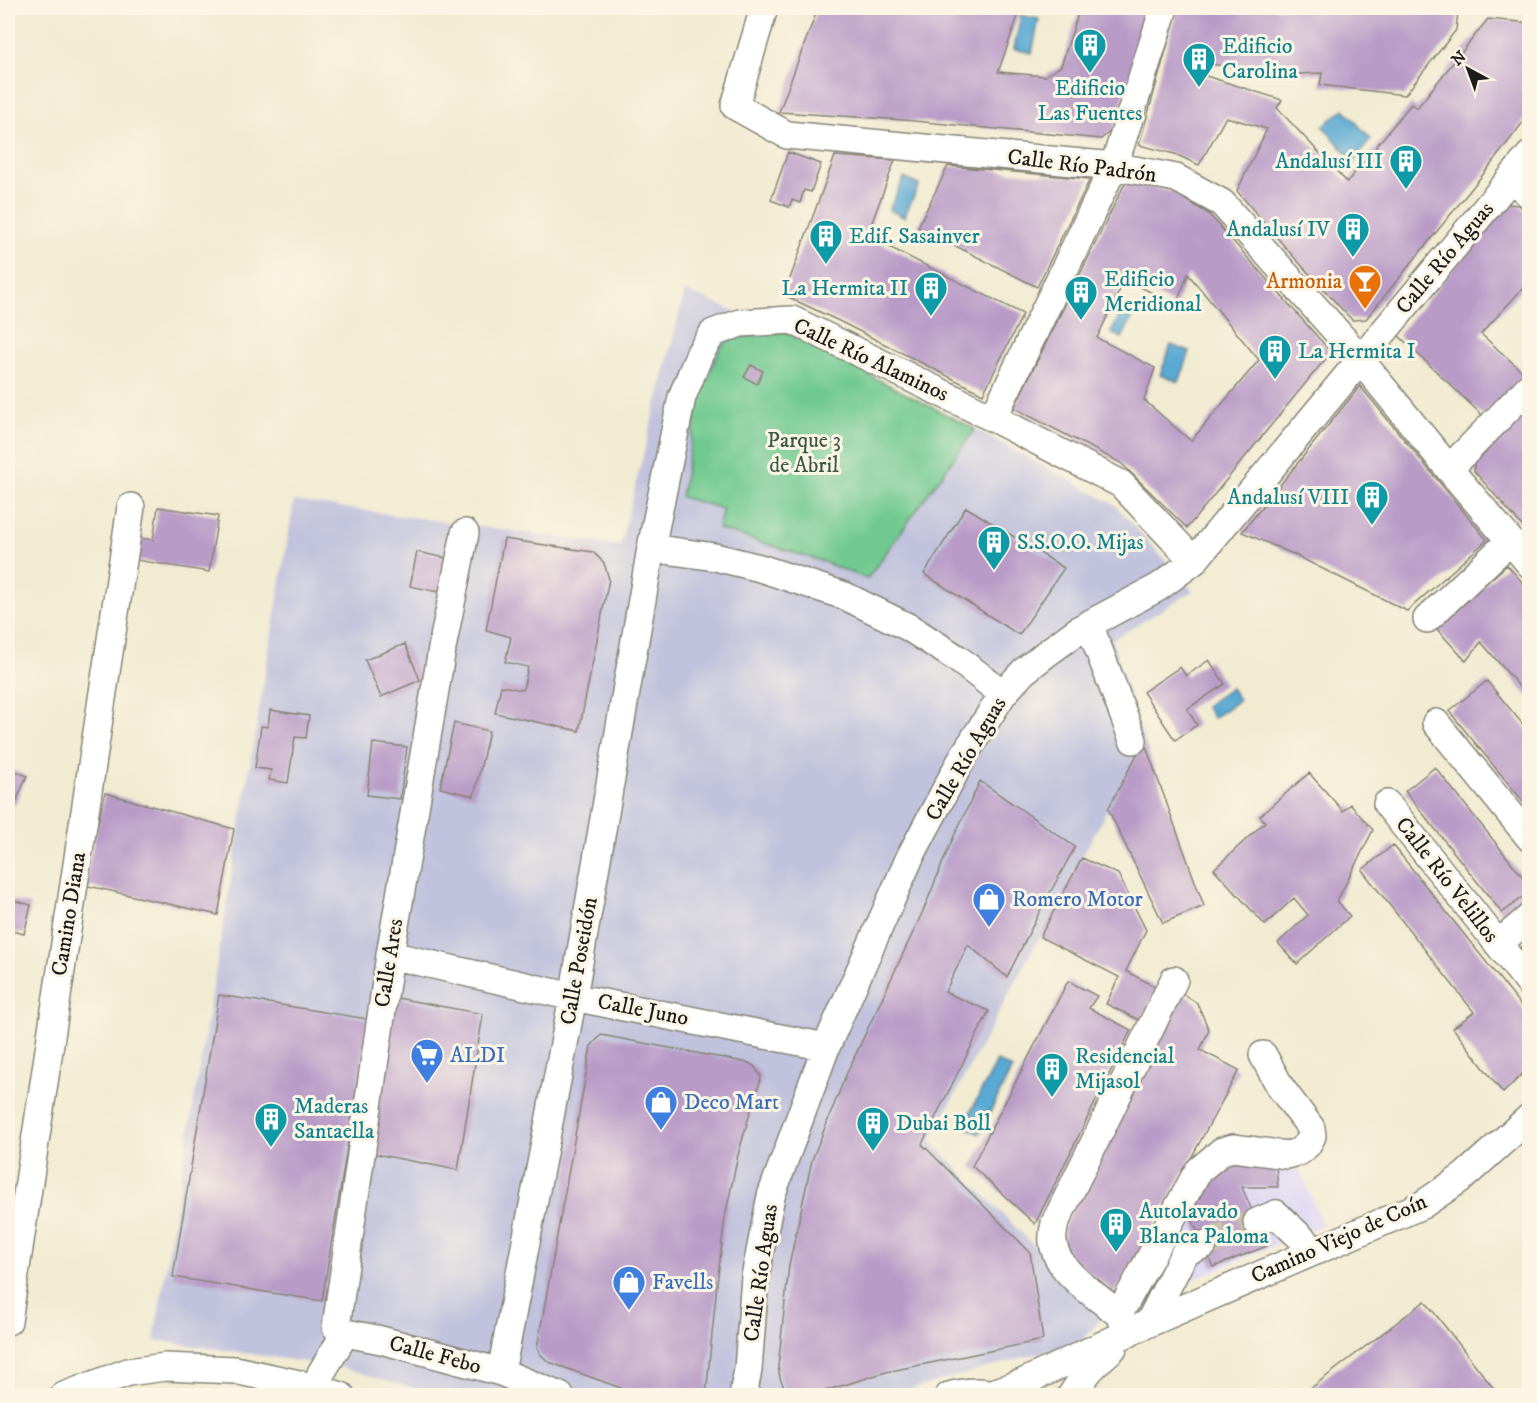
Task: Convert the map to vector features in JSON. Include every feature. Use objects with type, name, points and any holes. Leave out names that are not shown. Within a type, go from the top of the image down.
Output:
[{"type":"street","name":"Calle Río Padrón","points":[[764,8],[735,106],[787,135],[1114,166],[1176,178],[1222,203],[1361,359],[1449,469],[1530,564]]},
{"type":"street","points":[[993,418],[1114,166],[1164,8]]},
{"type":"street","name":"Calle Río Aguas","points":[[762,1395],[757,1388],[745,1382],[755,1277],[771,1196],[826,1047],[910,857],[964,755],[1003,694],[1023,672],[1080,629],[1159,587],[1194,561],[1361,359],[1525,170]]},
{"type":"street","name":"Calle Río Alaminos","points":[[651,548],[682,397],[700,353],[713,333],[740,323],[792,320],[1121,483],[1194,561]]},
{"type":"street","points":[[1449,469],[1530,386]]},
{"type":"street","name":"Camino Diana","points":[[8,1322],[131,507]]},
{"type":"street","name":"Calle Ares","points":[[329,1392],[321,1373],[340,1342],[341,1332],[336,1327],[390,955],[443,643],[465,533]]},
{"type":"street","points":[[1427,619],[1510,541]]},
{"type":"street","points":[[651,548],[715,557],[760,568],[845,596],[908,627],[958,659],[1003,694]]},
{"type":"street","name":"Calle Poseidón","points":[[501,1372],[573,997],[651,548]]},
{"type":"street","points":[[1089,624],[1133,740]]},
{"type":"street","points":[[1436,723],[1530,838]]},
{"type":"street","name":"Calle Río Velillos","points":[[1387,804],[1530,984]]},
{"type":"street","points":[[1498,944],[1530,917]]},
{"type":"street","name":"Calle Juno","points":[[390,955],[573,997],[826,1047]]},
{"type":"street","points":[[1132,1323],[1072,1277],[1058,1258],[1052,1241],[1055,1222],[1174,980]]},
{"type":"street","points":[[1132,1323],[1139,1278],[1198,1171],[1222,1151],[1233,1148],[1287,1155],[1298,1152],[1307,1145],[1312,1137],[1311,1128],[1281,1088],[1263,1055]]},
{"type":"street","name":"Camino Viejo de Coín","points":[[998,1394],[1132,1323],[1315,1251],[1422,1205],[1463,1177],[1530,1117]]},
{"type":"street","points":[[1257,1222],[1276,1214],[1315,1251]]},
{"type":"street","points":[[1132,1323],[1178,1265],[1185,1251],[1203,1245]]},
{"type":"street","points":[[1139,1278],[1178,1265]]},
{"type":"street","name":"Camino Viejo de Coín","points":[[1071,1395],[1094,1364],[1132,1323]]},
{"type":"street","name":"Calle Febo","points":[[341,1332],[381,1340],[501,1372],[560,1395]]},
{"type":"street","points":[[64,1395],[126,1384],[165,1367],[235,1370],[329,1392]]},
{"type":"street","points":[[949,1395],[960,1392],[998,1394]]},
{"type":"shaded area","points":[[685,291],[785,332],[975,429],[1115,505],[1193,591],[1112,640],[1144,741],[930,1141],[1040,1252],[1058,1279],[1104,1315],[1082,1341],[890,1395],[441,1396],[340,1367],[154,1340],[294,501],[620,546]]},
{"type":"shaded area","points":[[1276,1167],[1300,1170],[1323,1225],[1134,1304],[1213,1172]]},
{"type":"shaded area","points":[[146,1390],[194,1395],[132,1395]]},
{"type":"green space","name":"Parque 3 de Abril","points":[[785,332],[975,429],[867,579],[821,561],[718,529],[723,509],[681,497],[699,399],[720,348],[734,338]]},
{"type":"water","points":[[1021,15],[1039,19],[1032,53],[1014,49]]},
{"type":"water","points":[[1344,109],[1371,139],[1354,162],[1323,126]]},
{"type":"water","points":[[904,178],[919,185],[904,217],[889,210]]},
{"type":"water","points":[[1123,309],[1134,314],[1122,338],[1111,333]]},
{"type":"water","points":[[1171,345],[1190,352],[1179,382],[1160,375]]},
{"type":"water","points":[[1231,688],[1239,700],[1213,718],[1205,706]]},
{"type":"water","points":[[997,1061],[1012,1069],[979,1134],[963,1126]]},
{"type":"building","points":[[818,8],[1021,8],[998,72],[1045,76],[1061,66],[1080,8],[1151,8],[1114,128],[1101,139],[904,120],[779,112]]},
{"type":"building","points":[[1178,8],[1431,8],[1458,11],[1456,30],[1405,95],[1320,85],[1322,73],[1298,74],[1209,64],[1206,76],[1282,100],[1277,108],[1347,182],[1411,104],[1417,108],[1488,19],[1530,23],[1530,113],[1366,319],[1352,320],[1237,191],[1267,129],[1226,117],[1199,165],[1175,154],[1139,145]]},
{"type":"building","points":[[788,152],[821,164],[811,192],[804,190],[800,203],[792,200],[789,207],[771,200]]},
{"type":"building","name":"La Hermita II","points":[[835,156],[895,160],[867,236],[1023,314],[983,394],[784,295]]},
{"type":"building","name":"La Hermita II","points":[[948,166],[1090,179],[1037,287],[918,227]]},
{"type":"building","points":[[1126,181],[1173,192],[1209,214],[1331,352],[1187,528],[1121,463],[1014,408]],"holes":[[[1188,274],[1259,360],[1191,441],[1144,400],[1155,368],[1097,338],[1125,279],[1176,305]]]},
{"type":"building","points":[[1507,204],[1519,205],[1530,214],[1530,296],[1522,289],[1481,334],[1525,374],[1483,416],[1398,335]]},
{"type":"building","points":[[751,365],[763,371],[757,384],[744,377]]},
{"type":"building","points":[[1360,386],[1487,540],[1407,611],[1293,554],[1242,532]]},
{"type":"building","points":[[1530,402],[1530,535],[1474,471],[1474,459]]},
{"type":"building","points":[[158,507],[218,516],[209,572],[136,560],[140,538],[153,540]]},
{"type":"building","name":"S.S.O.O. Mijas","points":[[966,507],[1064,568],[1019,635],[924,574]]},
{"type":"building","points":[[504,539],[593,552],[604,563],[609,579],[579,731],[495,713],[501,686],[523,690],[528,667],[505,662],[511,637],[486,630]]},
{"type":"building","points":[[417,552],[446,558],[439,592],[410,586]]},
{"type":"building","points":[[1507,565],[1530,591],[1530,699],[1481,642],[1466,661],[1436,628]]},
{"type":"building","points":[[405,644],[420,680],[381,697],[365,660]]},
{"type":"building","points":[[1209,660],[1225,684],[1187,709],[1197,725],[1175,740],[1143,692],[1180,667],[1186,676]]},
{"type":"building","points":[[1487,681],[1530,733],[1530,810],[1449,711]]},
{"type":"building","points":[[270,710],[309,716],[306,738],[295,737],[288,783],[269,780],[271,770],[255,768],[261,726],[268,727]]},
{"type":"building","points":[[454,723],[489,731],[474,796],[440,788]]},
{"type":"building","points":[[1144,741],[1204,906],[1163,923],[1108,809]]},
{"type":"building","points":[[373,743],[407,747],[400,799],[367,795]]},
{"type":"building","points":[[1435,767],[1530,886],[1530,891],[1502,913],[1405,791]]},
{"type":"building","points":[[8,768],[27,776],[14,806],[8,803]]},
{"type":"building","points":[[1309,773],[1343,811],[1350,804],[1373,830],[1337,901],[1350,916],[1297,964],[1278,943],[1308,915],[1294,898],[1265,925],[1214,869],[1265,822],[1260,816]]},
{"type":"building","points":[[980,781],[1075,847],[1007,977],[968,945],[945,992],[989,1011],[922,1144],[1030,1252],[1043,1340],[886,1372],[812,1395],[795,1395],[785,1389],[778,1367],[789,1265],[812,1160],[846,1075],[924,909],[949,847]]},
{"type":"building","points":[[105,793],[234,829],[218,915],[84,885]]},
{"type":"building","points":[[1393,845],[1530,1017],[1530,1066],[1503,1093],[1453,1028],[1474,1012],[1362,870]]},
{"type":"building","points":[[1082,858],[1118,874],[1146,930],[1126,971],[1157,988],[1141,1021],[1106,1004],[1119,977],[1040,937]]},
{"type":"building","points":[[8,899],[31,905],[24,934],[8,930]]},
{"type":"building","points":[[1530,940],[1530,958],[1521,947]]},
{"type":"building","name":"Residencial Mijasol","points":[[1068,981],[1097,996],[1089,1008],[1131,1030],[1035,1224],[972,1166]]},
{"type":"building","points":[[1178,991],[1197,1003],[1209,1030],[1200,1050],[1239,1070],[1115,1293],[1071,1258],[1063,1243],[1064,1227]]},
{"type":"building","name":"Maderas Santaella","points":[[219,995],[368,1019],[322,1301],[173,1277]]},
{"type":"building","name":"ALDI","points":[[397,998],[483,1014],[458,1170],[370,1153]]},
{"type":"building","points":[[601,1035],[749,1063],[761,1076],[738,1155],[725,1217],[706,1395],[640,1395],[549,1362],[537,1348],[591,1046]]},
{"type":"building","points":[[1239,1158],[1276,1167],[1278,1187],[1242,1187],[1267,1246],[1213,1267],[1188,1210],[1213,1172],[1223,1163]]},
{"type":"building","points":[[1425,1301],[1499,1395],[1302,1395]]},
{"type":"tunnel","points":[[1203,1245],[1257,1222]]},
{"type":"place","name":"Edificio Las Fuentes","points":[[1090,74]]},
{"type":"place","name":"Edificio Carolina","points":[[1199,88]]},
{"type":"place","name":"Andalusí III","points":[[1406,190]]},
{"type":"place","name":"Andalusí IV","points":[[1353,258]]},
{"type":"place","name":"Edif. Sasainver","points":[[826,265]]},
{"type":"place","name":"Armonia","points":[[1365,310]]},
{"type":"place","name":"La Hermita II","points":[[931,317]]},
{"type":"place","name":"Edificio Meridional","points":[[1081,321]]},
{"type":"place","name":"La Hermita I","points":[[1275,380]]},
{"type":"place","name":"Andalusí VIII","points":[[1372,526]]},
{"type":"place","name":"S.S.O.O. Mijas","points":[[994,571]]},
{"type":"place","name":"Romero Motor","points":[[989,928]]},
{"type":"place","name":"ALDI","points":[[427,1084]]},
{"type":"place","name":"Residencial Mijasol","points":[[1052,1098]]},
{"type":"place","name":"Deco Mart","points":[[661,1131]]},
{"type":"place","name":"Maderas Santaella","points":[[271,1148]]},
{"type":"place","name":"Dubai Boll","points":[[873,1152]]},
{"type":"place","name":"Autolavado Blanca Paloma","points":[[1116,1253]]},
{"type":"place","name":"Favells","points":[[629,1311]]}]
